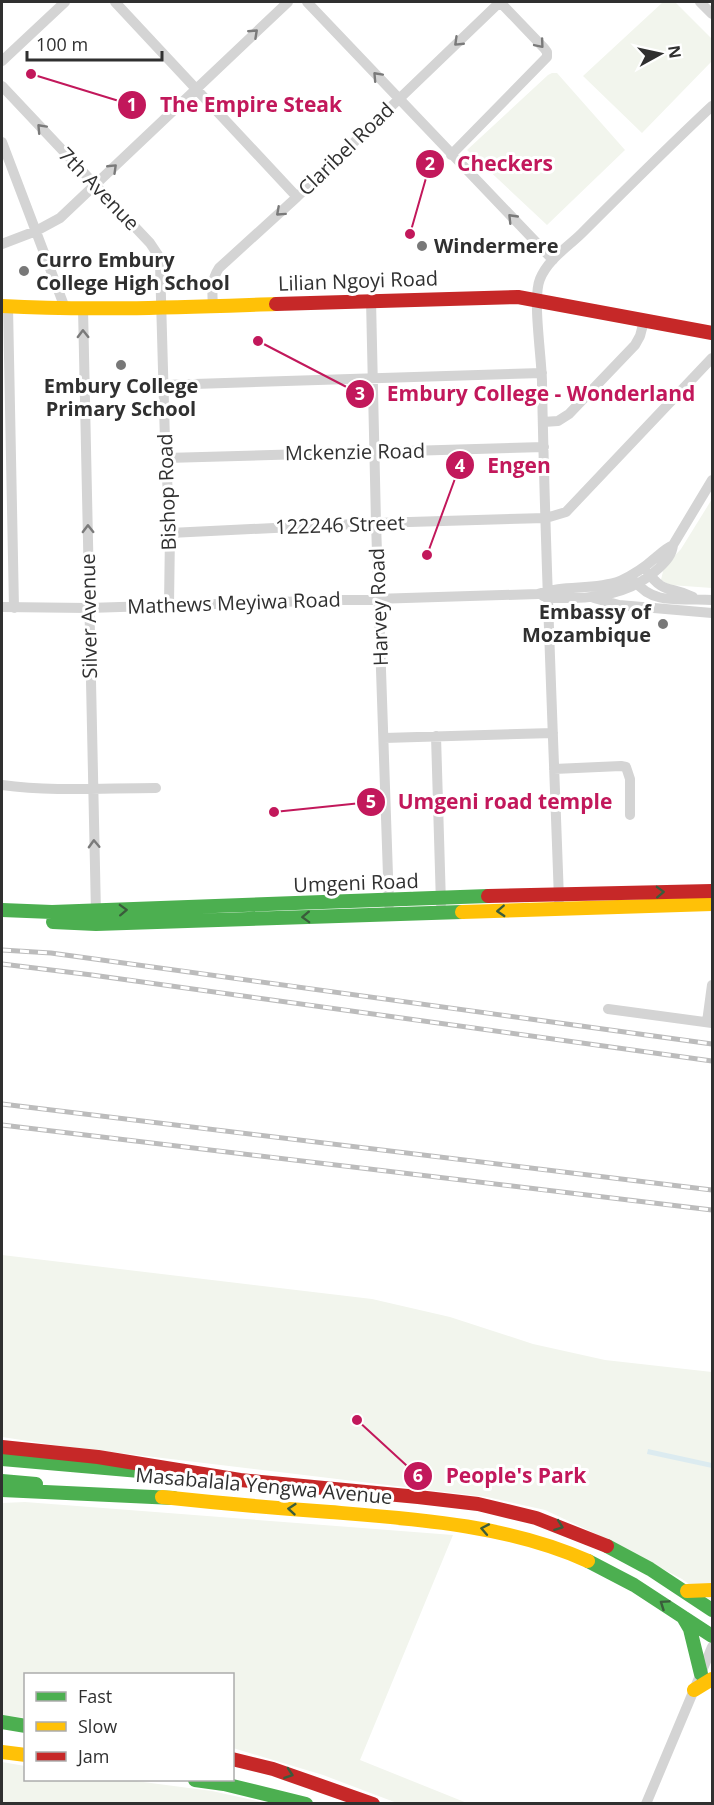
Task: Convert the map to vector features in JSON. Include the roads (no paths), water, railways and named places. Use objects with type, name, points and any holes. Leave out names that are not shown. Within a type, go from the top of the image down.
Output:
[{"type":"main road","name":"Lilian Ngoyi Road","points":[[5,306],[160,308],[518,297],[712,333]]},
{"type":"main road","name":"Umgeni Road","points":[[634,900],[712,891]]},
{"type":"main road","name":"Umgeni Road","points":[[2,921],[559,901],[634,900],[712,904]]},
{"type":"main road","name":"Umgeni Road","points":[[2,910],[96,917]]},
{"type":"main road","points":[[2,1447],[98,1457],[240,1480]]},
{"type":"main road","name":"Masabalala Yengwa Avenue","points":[[2,1459],[435,1498],[505,1510],[535,1518],[626,1555],[656,1571],[712,1610]]},
{"type":"main road","name":"Masabalala Yengwa Avenue","points":[[2,1481],[419,1520],[503,1532],[585,1559],[616,1574],[712,1636]]},
{"type":"main road","points":[[2,1490],[174,1498]]},
{"type":"main road","points":[[687,1591],[712,1590]]},
{"type":"main road","points":[[683,1617],[690,1629],[707,1676],[694,1690]]},
{"type":"main road","points":[[2,1722],[24,1726]]},
{"type":"main road","points":[[2,1752],[24,1755]]},
{"type":"main road","points":[[234,1759],[273,1769],[373,1803]]},
{"type":"main road","points":[[207,1781],[306,1803]]},
{"type":"street","points":[[2,61],[65,2]]},
{"type":"street","points":[[115,2],[297,197]]},
{"type":"street","points":[[2,244],[36,231],[60,218],[288,2]]},
{"type":"street","points":[[307,2],[553,260]]},
{"type":"street","points":[[451,155],[547,57],[544,48],[500,2]]},
{"type":"street","name":"Claribel Road","points":[[213,306],[212,284],[219,268],[297,197],[500,2]]},
{"type":"street","points":[[700,2],[712,14]]},
{"type":"street","name":"7th Avenue","points":[[2,86],[150,243],[160,263],[160,308]]},
{"type":"street","points":[[559,901],[545,594],[546,518],[542,373],[537,299],[540,278],[553,260],[712,106]]},
{"type":"street","points":[[2,142],[65,308]]},
{"type":"street","name":"Harvey Road","points":[[371,300],[378,599],[389,908]]},
{"type":"street","points":[[5,306],[7,529],[14,608]]},
{"type":"street","name":"Silver Avenue","points":[[83,308],[96,917]]},
{"type":"street","name":"Bishop Road","points":[[160,308],[170,533],[169,605]]},
{"type":"street","points":[[543,422],[558,421],[569,414],[635,345],[644,321]]},
{"type":"street","points":[[546,518],[566,512],[712,358]]},
{"type":"street","points":[[163,385],[542,373]]},
{"type":"street","name":"Mckenzie Road","points":[[166,458],[543,447]]},
{"type":"street","points":[[697,598],[687,600],[651,596],[635,580],[647,572],[668,547],[674,544],[712,480]]},
{"type":"street","name":"122246 Street","points":[[170,533],[546,518]]},
{"type":"street","points":[[647,572],[658,585],[666,590],[712,600]]},
{"type":"street","name":"Mathews Meyiwa Road","points":[[545,594],[635,580]]},
{"type":"street","name":"Mathews Meyiwa Road","points":[[2,607],[88,608],[545,594],[591,597],[608,594],[635,580]]},
{"type":"street","points":[[591,597],[620,605],[712,613]]},
{"type":"street","points":[[384,738],[553,733]]},
{"type":"street","points":[[436,736],[441,906]]},
{"type":"street","points":[[554,769],[626,767],[630,779],[630,815]]},
{"type":"street","points":[[2,785],[42,790],[156,788]]},
{"type":"street","points":[[608,1009],[710,1022],[712,985]]},
{"type":"street","points":[[707,1676],[712,1647]]},
{"type":"street","points":[[646,1803],[694,1690]]},
{"type":"railway","points":[[2,950],[51,953],[712,1044]]},
{"type":"railway","points":[[2,964],[712,1061]]},
{"type":"railway","points":[[2,1104],[712,1190]]},
{"type":"railway","points":[[2,1125],[712,1210]]},
{"type":"place","name":"The Empire Steak","points":[[31,74]]},
{"type":"place","name":"Checkers","points":[[410,234]]},
{"type":"place","name":"Windermere","points":[[422,246]]},
{"type":"place","name":"Curro Embury College High School","points":[[24,271]]},
{"type":"place","name":"Embury College - Wonderland","points":[[258,341]]},
{"type":"place","name":"Embury College Primary School","points":[[121,365]]},
{"type":"place","name":"Engen","points":[[427,555]]},
{"type":"place","name":"Embassy of Mozambique","points":[[663,624]]},
{"type":"place","name":"Umgeni road temple","points":[[274,812]]},
{"type":"place","name":"People's Park","points":[[357,1420]]}]
